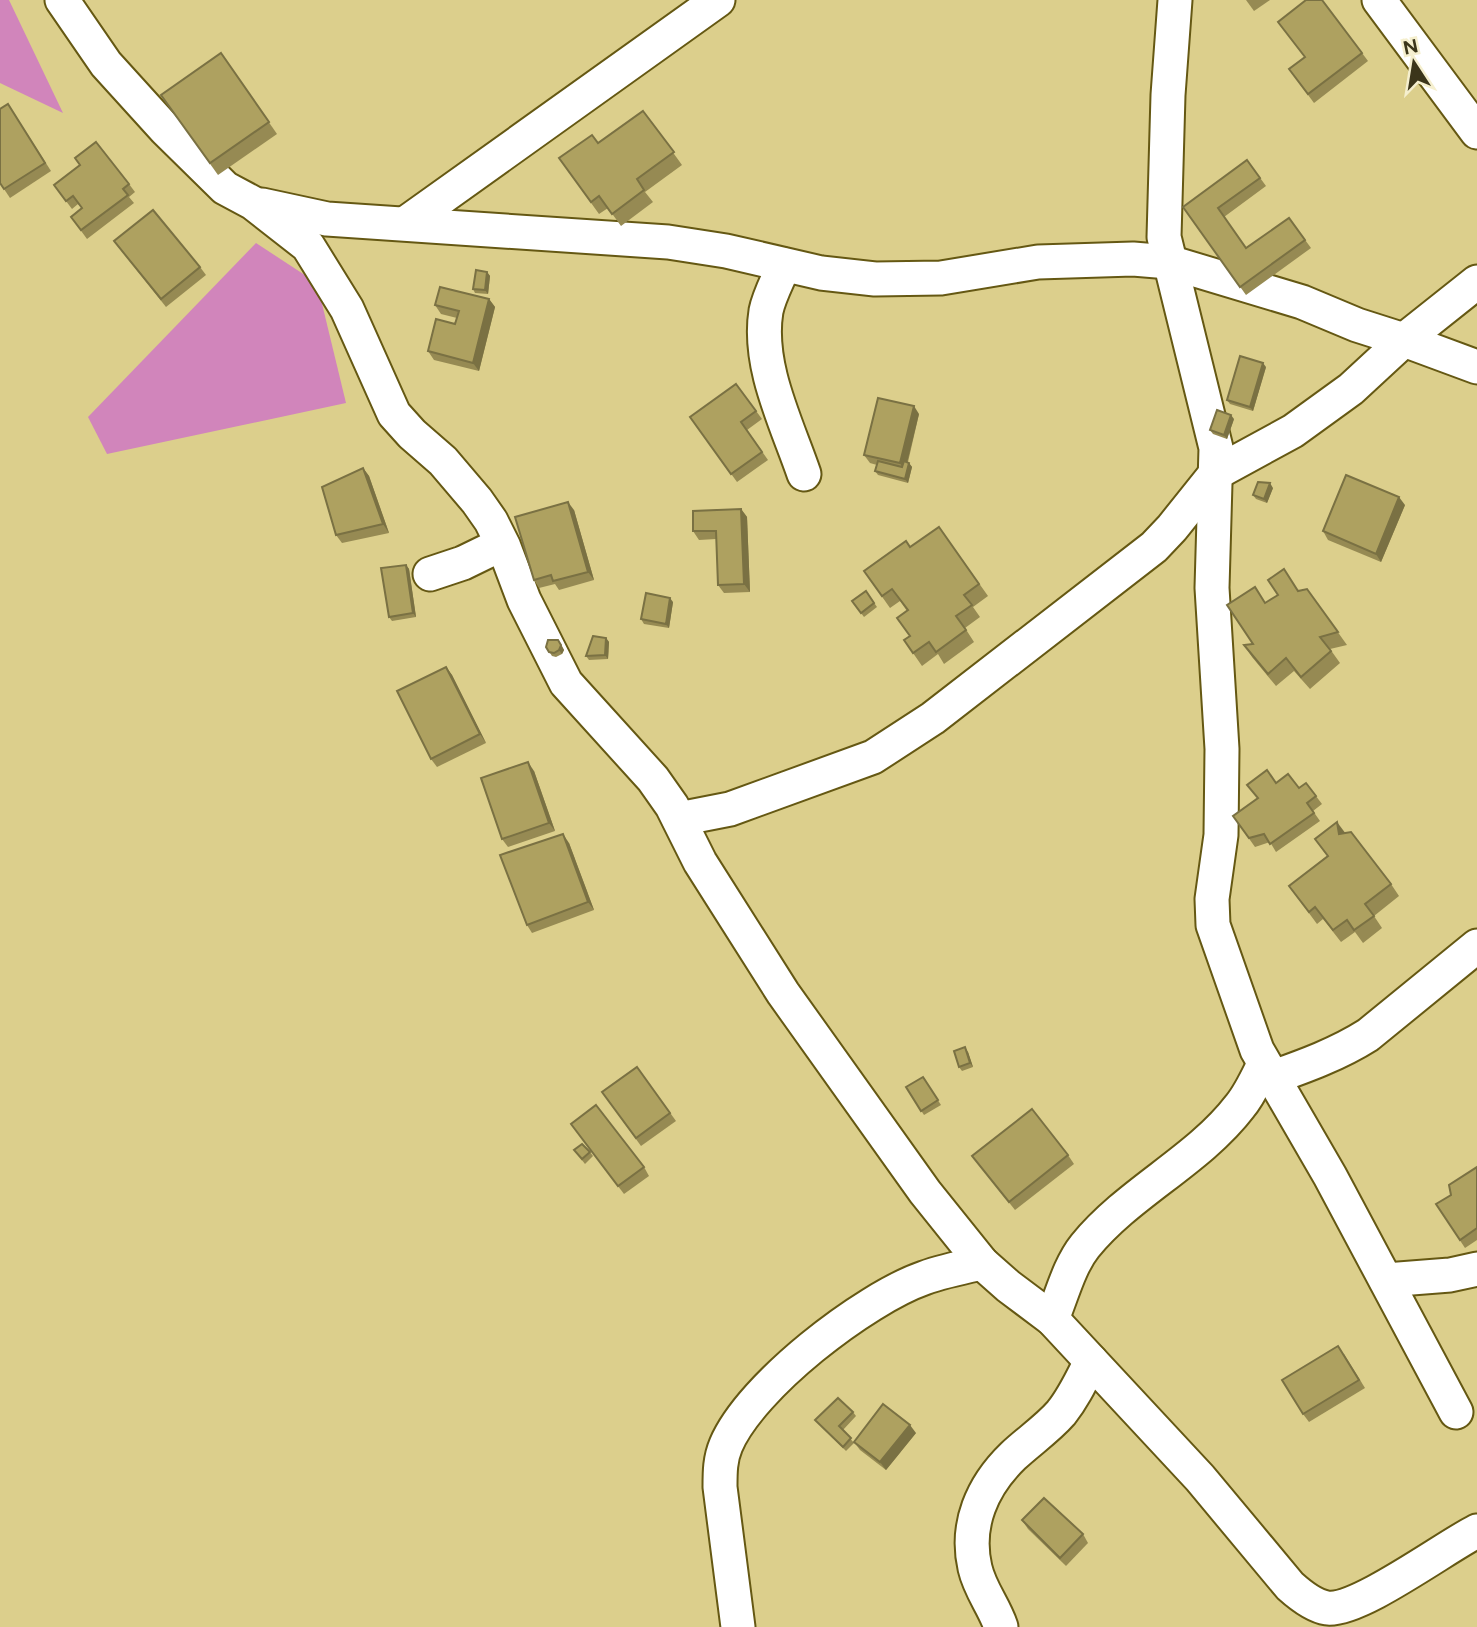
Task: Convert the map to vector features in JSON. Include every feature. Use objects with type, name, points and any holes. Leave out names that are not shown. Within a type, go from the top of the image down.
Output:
[{"type":"street","points":[[62,0],[106,64],[165,129],[225,188],[253,203],[308,246],[347,309],[394,414],[443,461],[477,501],[502,544],[524,600],[566,683],[653,779],[700,862],[783,993],[925,1192],[982,1263],[1052,1319],[1200,1478],[1300,1595],[1329,1609],[1360,1600],[1477,1531]]},
{"type":"street","points":[[406,223],[718,0]]},
{"type":"street","points":[[1175,0],[1168,95],[1164,237],[1216,448],[1212,588],[1222,749],[1221,835],[1212,899],[1213,925],[1245,1018],[1268,1071],[1330,1176],[1455,1412]]},
{"type":"street","points":[[1379,0],[1477,132]]},
{"type":"street","points":[[253,203],[327,219],[668,242],[726,251],[849,277],[911,280],[972,274],[1038,261],[1133,259],[1169,262],[1302,302],[1357,325],[1477,367]]},
{"type":"street","points":[[784,265],[766,311],[767,357],[780,408],[804,474]]},
{"type":"street","points":[[678,819],[730,809],[873,757],[933,718],[1138,561],[1172,528],[1216,474],[1293,431],[1351,389],[1404,340],[1477,282]]},
{"type":"street","points":[[430,574],[463,563],[502,544]]},
{"type":"street","points":[[1052,1319],[1074,1262],[1084,1247],[1102,1227],[1210,1138],[1268,1071],[1328,1056],[1368,1035],[1477,946]]},
{"type":"street","points":[[738,1627],[720,1487],[720,1464],[734,1427],[796,1362],[855,1315],[885,1296],[923,1278],[982,1263]]},
{"type":"street","points":[[1386,1280],[1450,1275],[1477,1269]]},
{"type":"street","points":[[1001,1627],[996,1612],[983,1593],[975,1569],[971,1543],[973,1522],[986,1490],[997,1472],[1061,1412],[1091,1361]]},
{"type":"shaded area","points":[[0,0],[9,0],[63,113],[0,83]]},
{"type":"shaded area","points":[[256,243],[317,283],[346,403],[107,454],[88,417]]},
{"type":"building","points":[[1306,0],[1322,0],[1362,53],[1308,94],[1289,69],[1305,57],[1278,22]]},
{"type":"building","points":[[221,53],[269,122],[210,163],[161,95]]},
{"type":"building","points":[[8,104],[45,163],[4,189],[0,183],[0,109]]},
{"type":"building","points":[[643,111],[674,152],[637,179],[644,190],[612,214],[599,196],[591,202],[559,158],[592,135],[598,143]]},
{"type":"building","points":[[96,142],[129,184],[123,189],[128,195],[81,230],[71,217],[82,208],[73,196],[66,201],[54,185],[80,165],[75,158]]},
{"type":"building","points":[[1247,160],[1260,178],[1218,208],[1246,248],[1289,218],[1305,240],[1240,287],[1183,207]]},
{"type":"building","points":[[153,210],[200,267],[161,299],[114,241]]},
{"type":"building","points":[[476,270],[487,272],[485,290],[473,289]]},
{"type":"building","points":[[440,287],[489,299],[473,363],[428,351],[436,319],[455,324],[459,311],[435,305]]},
{"type":"building","points":[[1240,356],[1263,363],[1250,407],[1227,400]]},
{"type":"building","points":[[736,384],[756,411],[741,422],[762,452],[731,474],[690,417]]},
{"type":"building","points":[[878,398],[914,406],[900,463],[864,455]]},
{"type":"building","points":[[1217,410],[1231,415],[1224,435],[1210,430]]},
{"type":"building","points":[[878,461],[902,467],[904,461],[909,463],[905,479],[875,471]]},
{"type":"building","points":[[363,468],[383,524],[336,535],[322,487]]},
{"type":"building","points":[[1346,475],[1399,497],[1376,554],[1323,531]]},
{"type":"building","points":[[1258,482],[1270,483],[1264,499],[1253,495]]},
{"type":"building","points":[[568,502],[588,572],[553,581],[551,575],[534,580],[515,517]]},
{"type":"building","points":[[741,509],[744,584],[718,585],[716,531],[693,531],[693,511]]},
{"type":"building","points":[[939,527],[979,584],[964,595],[972,605],[956,616],[966,630],[936,652],[929,642],[913,653],[904,640],[910,636],[897,618],[908,610],[892,589],[882,596],[864,571],[906,541],[910,547]]},
{"type":"building","points":[[406,565],[413,613],[389,617],[381,568]]},
{"type":"building","points":[[1284,569],[1298,591],[1307,589],[1338,632],[1320,637],[1331,651],[1301,677],[1286,658],[1268,674],[1244,645],[1253,644],[1227,605],[1255,587],[1265,603],[1278,595],[1268,580]]},
{"type":"building","points":[[866,591],[874,603],[861,613],[852,601]]},
{"type":"building","points":[[646,593],[670,598],[666,624],[641,619]]},
{"type":"building","points":[[593,636],[606,638],[605,655],[586,656]]},
{"type":"building","points":[[548,640],[558,640],[561,645],[559,650],[549,652],[546,647]]},
{"type":"building","points":[[446,667],[480,734],[431,759],[397,691]]},
{"type":"building","points":[[528,762],[549,823],[502,839],[481,778]]},
{"type":"building","points":[[1267,770],[1276,783],[1288,774],[1299,788],[1306,783],[1316,796],[1307,803],[1314,813],[1270,844],[1264,834],[1249,838],[1233,816],[1258,798],[1247,785]]},
{"type":"building","points":[[1337,822],[1339,834],[1351,832],[1391,884],[1365,904],[1374,916],[1354,930],[1347,920],[1333,930],[1315,907],[1309,912],[1289,886],[1328,856],[1315,839]]},
{"type":"building","points":[[563,834],[588,902],[527,925],[500,855]]},
{"type":"building","points":[[965,1047],[970,1063],[959,1067],[954,1051]]},
{"type":"building","points":[[637,1067],[670,1113],[636,1138],[602,1092]]},
{"type":"building","points":[[923,1077],[938,1100],[921,1111],[906,1087]]},
{"type":"building","points":[[596,1105],[644,1167],[618,1186],[571,1124]]},
{"type":"building","points":[[1032,1109],[1068,1155],[1009,1202],[972,1156]]},
{"type":"building","points":[[582,1144],[590,1152],[582,1159],[574,1150]]},
{"type":"building","points":[[1477,1167],[1477,1228],[1460,1240],[1436,1204],[1451,1195],[1449,1185]]},
{"type":"building","points":[[1338,1346],[1359,1380],[1303,1414],[1282,1380]]},
{"type":"building","points":[[838,1398],[853,1412],[839,1426],[851,1438],[843,1447],[815,1420]]},
{"type":"building","points":[[883,1404],[910,1425],[880,1462],[854,1442]]},
{"type":"building","points":[[1044,1498],[1083,1534],[1060,1558],[1022,1520]]}]
